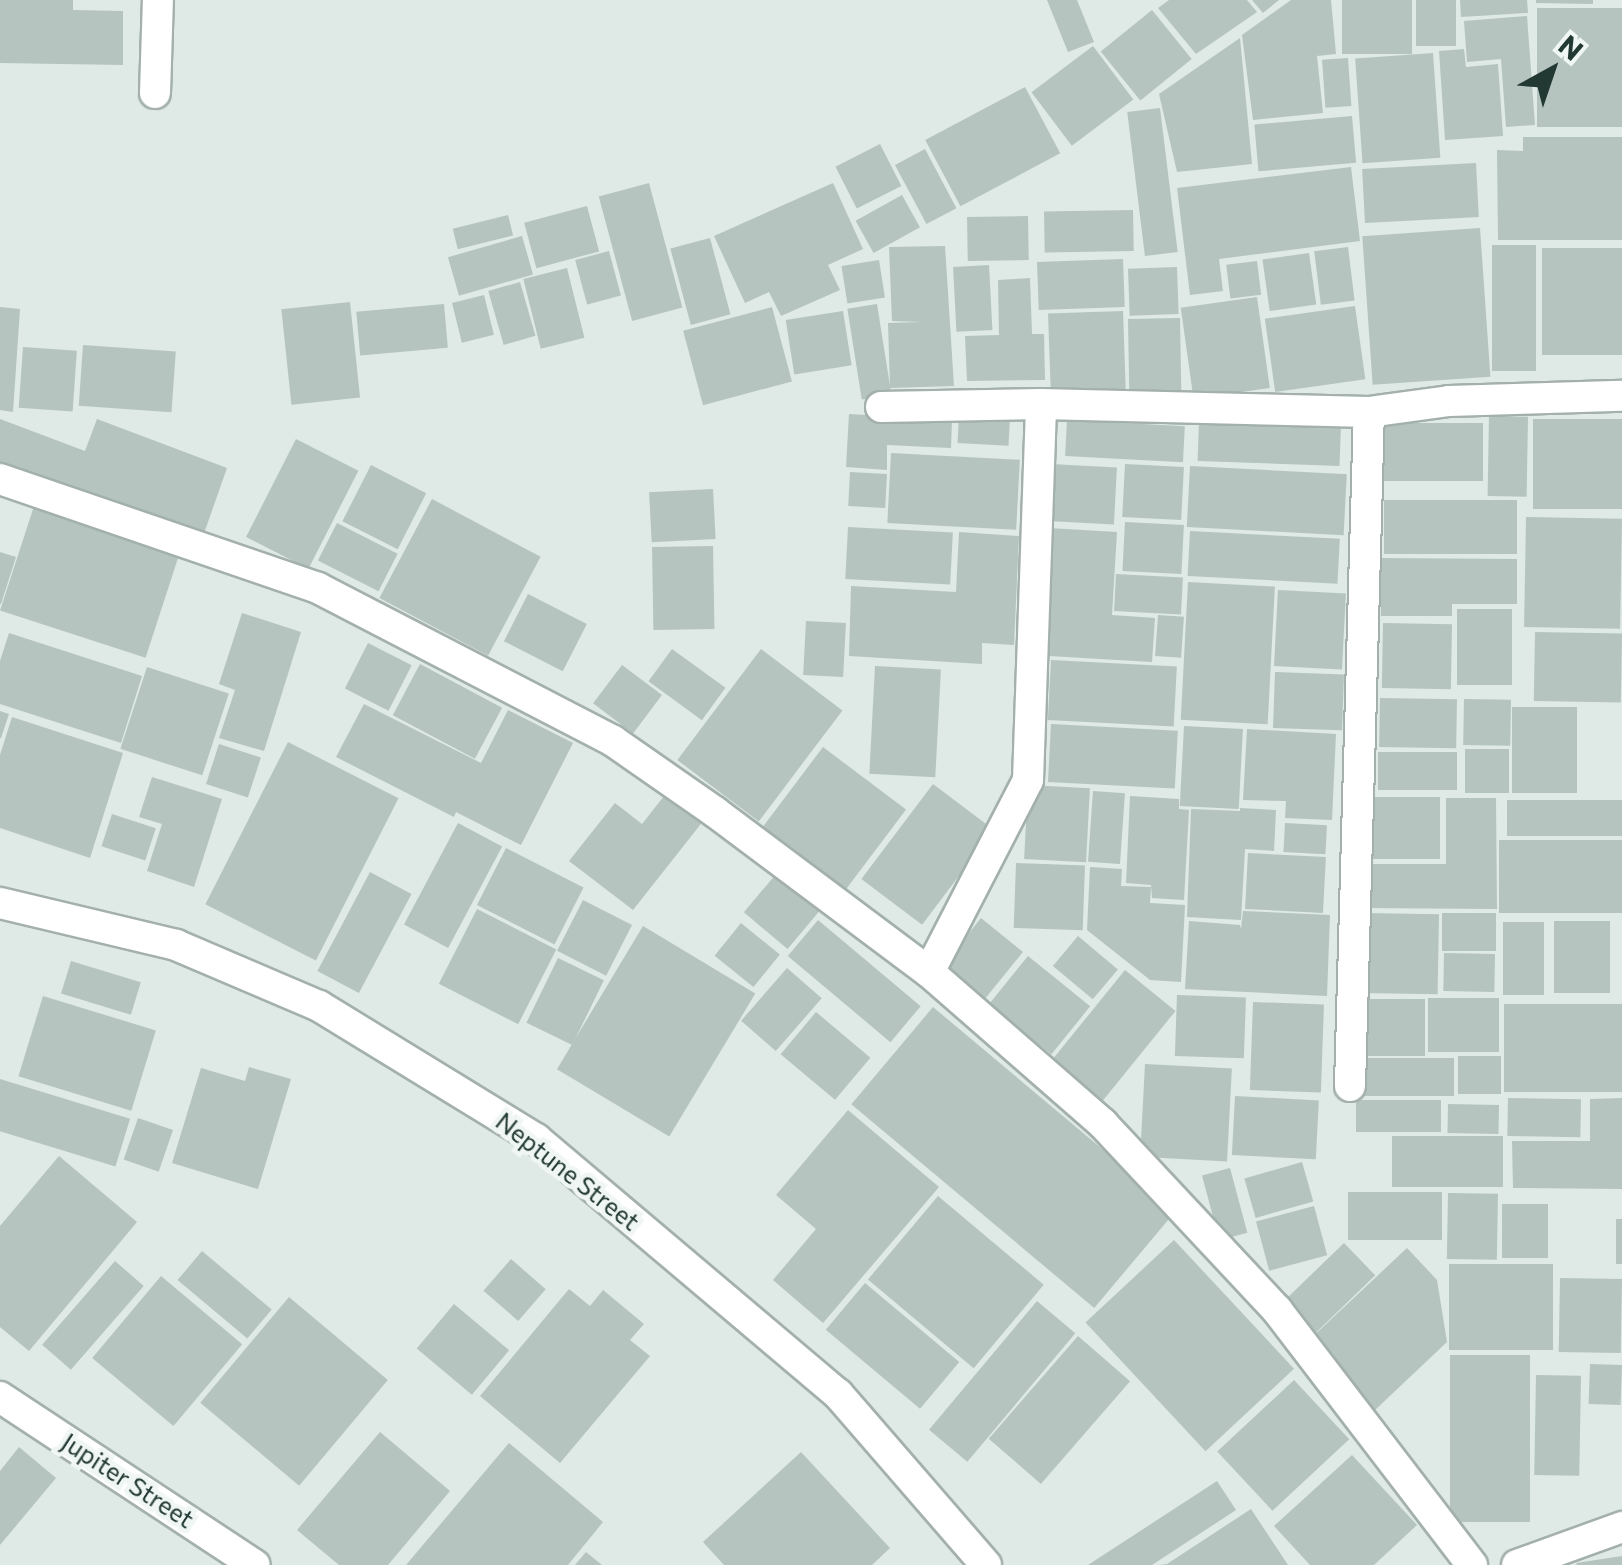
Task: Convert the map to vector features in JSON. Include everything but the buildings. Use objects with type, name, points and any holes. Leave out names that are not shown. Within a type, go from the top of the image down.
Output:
[{"type":"street","points":[[155,92],[158,0]]},
{"type":"street","points":[[881,406],[1041,404],[1369,412],[1449,401],[1622,396]]},
{"type":"street","points":[[930,972],[1028,780],[1041,404]]},
{"type":"street","points":[[1350,1086],[1369,412]]},
{"type":"street","points":[[0,478],[318,588],[416,636],[613,741],[930,972],[1066,1090],[1186,1210],[1277,1310],[1472,1565]]},
{"type":"street","name":"Neptune Street","points":[[0,903],[176,945],[319,1006],[536,1139],[838,1394],[986,1565]]},
{"type":"street","name":"Jupiter Street","points":[[0,1397],[255,1565]]},
{"type":"street","points":[[1516,1565],[1622,1527]]}]
